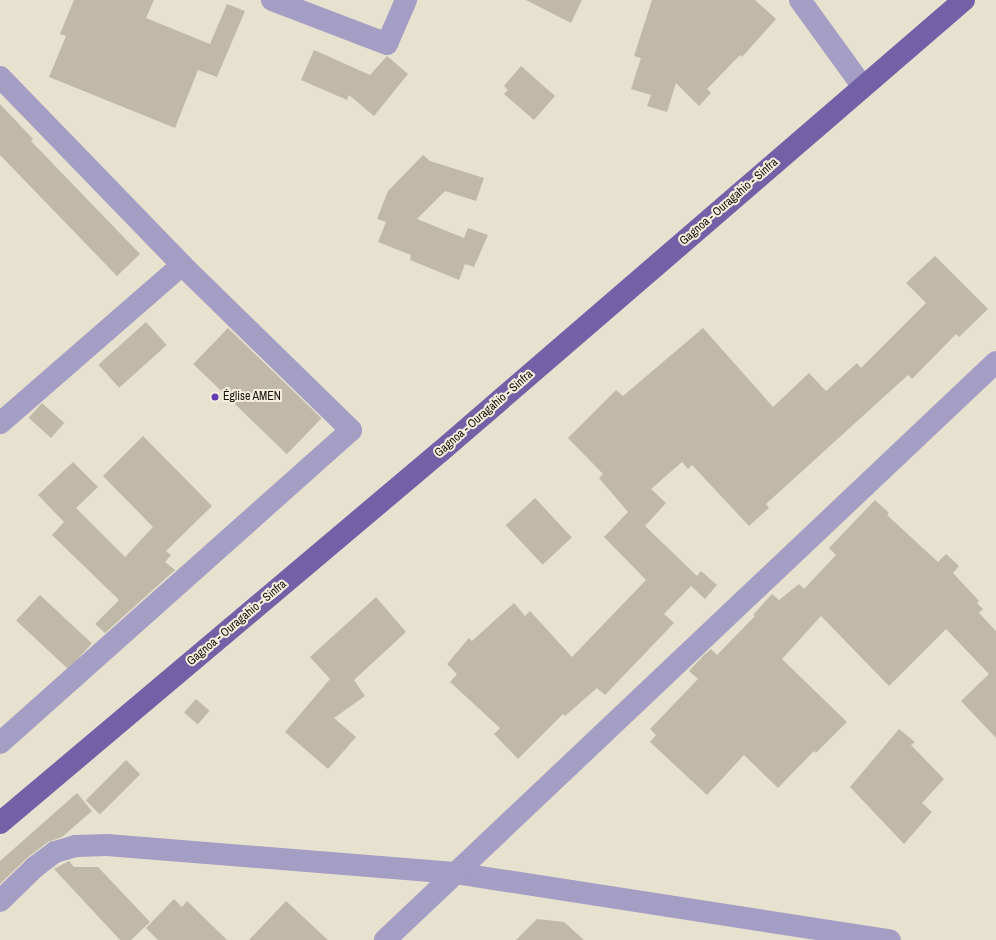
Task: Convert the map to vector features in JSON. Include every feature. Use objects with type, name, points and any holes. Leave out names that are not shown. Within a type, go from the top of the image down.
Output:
[{"type":"main road","name":"Gagnoa - Ouragahio - Sinfra","points":[[0,823],[440,452],[964,0]]},
{"type":"street","points":[[272,0],[387,44],[406,0]]},
{"type":"street","points":[[800,0],[862,87]]},
{"type":"street","points":[[0,78],[182,265],[350,430],[0,743]]},
{"type":"street","points":[[0,423],[182,265]]},
{"type":"street","points":[[386,940],[996,362]]},
{"type":"street","points":[[0,901],[35,867],[55,852],[76,846],[107,845],[455,873],[890,940]]},
{"type":"building","points":[[74,0],[154,0],[146,18],[210,44],[227,4],[245,11],[217,77],[198,70],[175,128],[49,77],[66,36],[60,34]]},
{"type":"building","points":[[526,0],[582,0],[571,23]]},
{"type":"building","points":[[652,0],[755,0],[776,19],[742,57],[740,55],[707,89],[711,93],[699,106],[676,83],[667,112],[647,106],[651,95],[631,89],[641,58],[634,56]]},
{"type":"building","points":[[314,50],[370,75],[387,56],[408,74],[374,116],[349,95],[347,100],[301,80]]},
{"type":"building","points":[[521,66],[555,96],[534,120],[504,94],[508,90],[504,86]]},
{"type":"building","points":[[0,104],[33,139],[31,141],[140,254],[117,276],[0,155]]},
{"type":"building","points":[[423,155],[430,161],[484,178],[476,201],[445,191],[417,219],[464,238],[468,228],[488,235],[474,267],[465,264],[459,280],[410,260],[411,255],[378,242],[386,222],[377,219],[388,191]]},
{"type":"building","points":[[935,256],[988,309],[959,337],[956,334],[912,379],[908,375],[766,504],[769,508],[749,526],[692,465],[688,469],[682,462],[651,489],[666,503],[645,526],[697,576],[701,571],[717,585],[705,599],[691,586],[664,614],[674,623],[605,695],[597,688],[565,716],[563,714],[518,759],[494,734],[500,728],[450,682],[457,674],[447,664],[469,638],[472,641],[514,603],[525,616],[530,611],[572,657],[646,580],[604,537],[628,512],[599,478],[603,474],[568,438],[616,390],[623,396],[703,328],[773,407],[809,373],[826,391],[857,363],[861,368],[926,303],[906,283]]},
{"type":"building","points":[[146,322],[167,345],[119,388],[98,365]]},
{"type":"building","points":[[228,328],[322,418],[287,454],[193,364]]},
{"type":"building","points":[[42,403],[64,423],[51,438],[29,418]]},
{"type":"building","points":[[143,436],[212,506],[166,551],[171,555],[165,562],[175,570],[105,633],[95,624],[119,600],[52,535],[64,522],[38,495],[73,462],[98,487],[76,508],[125,557],[153,527],[103,476]]},
{"type":"building","points":[[535,498],[572,537],[543,565],[506,525]]},
{"type":"building","points":[[875,500],[889,513],[887,515],[938,562],[946,554],[959,566],[953,573],[979,601],[977,603],[983,609],[979,613],[996,631],[996,738],[961,701],[989,674],[946,629],[889,686],[821,616],[782,659],[847,722],[816,753],[814,751],[778,788],[744,755],[707,795],[650,742],[656,735],[650,729],[698,679],[689,671],[704,655],[711,649],[717,655],[755,616],[753,615],[772,594],[779,600],[799,584],[804,589],[836,555],[829,548]]},
{"type":"building","points":[[40,595],[92,643],[68,669],[16,621]]},
{"type":"building","points":[[376,597],[406,632],[354,680],[365,696],[334,718],[356,737],[328,769],[285,732],[330,679],[310,657]]},
{"type":"building","points":[[196,699],[210,711],[198,724],[184,713]]},
{"type":"building","points":[[899,729],[915,742],[911,745],[944,779],[922,803],[932,812],[904,844],[850,787]]},
{"type":"building","points":[[126,760],[140,774],[100,814],[86,800]]},
{"type":"building","points":[[77,793],[92,811],[62,837],[48,842],[28,857],[0,884],[0,861]]},
{"type":"building","points":[[69,861],[74,867],[98,867],[150,922],[131,940],[120,940],[54,869]]},
{"type":"building","points":[[174,899],[182,907],[187,901],[227,940],[158,940],[146,928]]},
{"type":"building","points":[[286,901],[328,940],[249,940]]},
{"type":"building","points":[[537,919],[564,922],[584,940],[516,940]]},
{"type":"place","name":"Église AMEN","points":[[215,397]]}]
